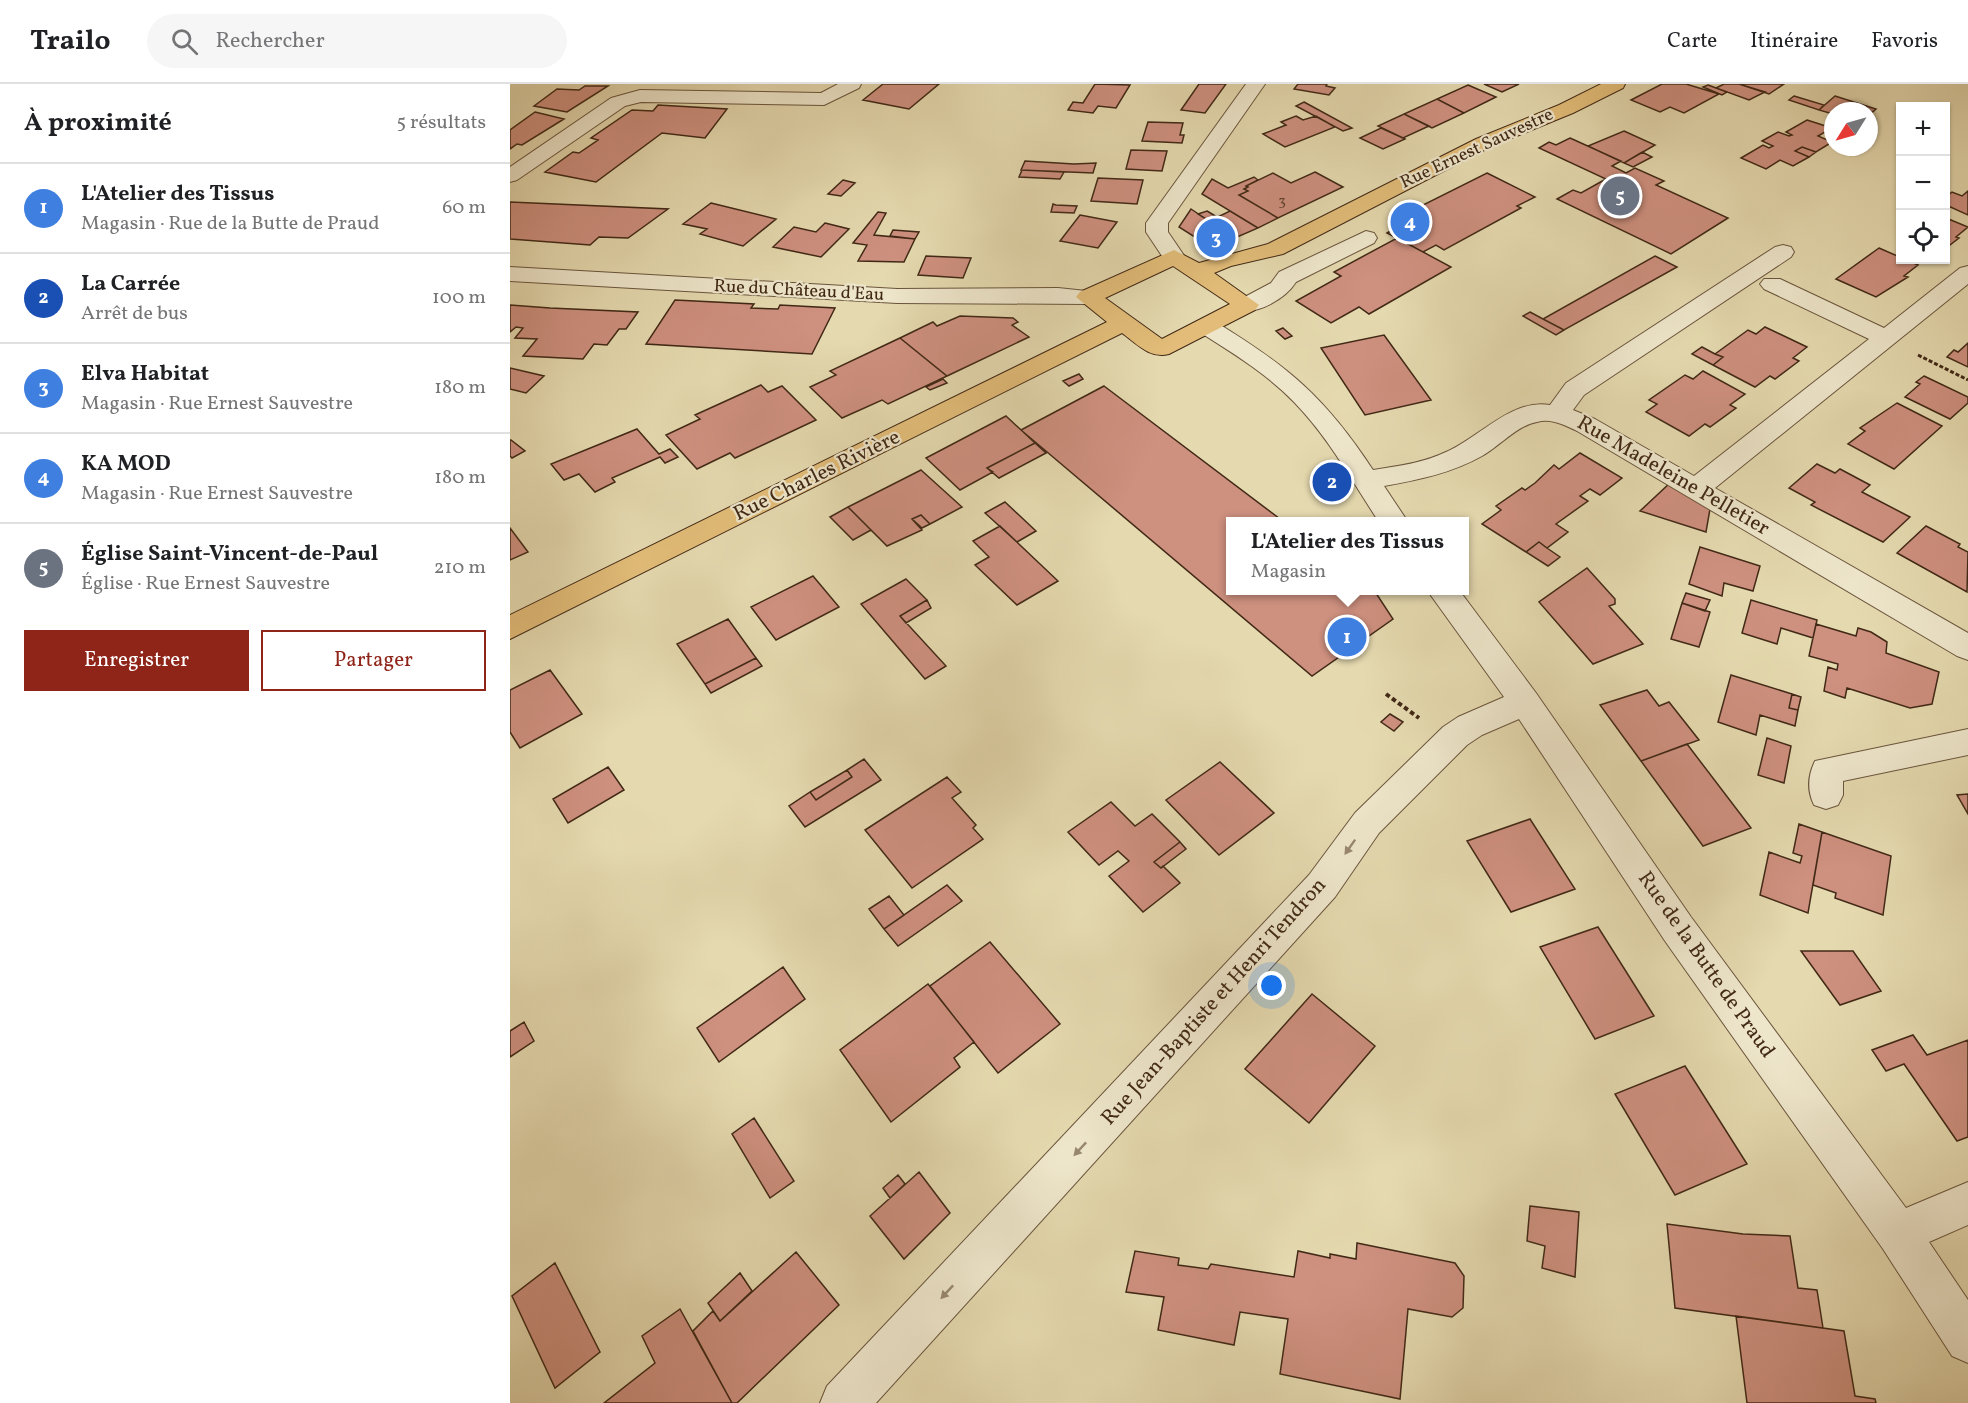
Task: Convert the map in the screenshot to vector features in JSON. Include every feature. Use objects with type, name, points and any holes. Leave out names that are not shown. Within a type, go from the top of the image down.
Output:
[{"type":"main road","name":"Rue Ernest Sauvestre","points":[[1197,272],[1224,261],[1275,249],[1483,142],[1566,109],[1616,84]]},
{"type":"main road","name":"Rue Ernest Sauvestre","points":[[1124,323],[1160,350],[1206,326],[1237,299],[1250,278],[1275,249]]},
{"type":"main road","points":[[1124,323],[1088,297],[1174,257],[1237,299]]},
{"type":"main road","name":"Rue Charles Rivière","points":[[510,628],[1124,323]]},
{"type":"street","points":[[510,176],[618,102],[640,96],[824,99],[852,84]]},
{"type":"street","points":[[1174,257],[1157,232],[1157,223],[1256,84]]},
{"type":"street","points":[[1237,299],[1280,288],[1287,277],[1366,238]]},
{"type":"street","points":[[1558,413],[1575,389],[1783,252]]},
{"type":"street","points":[[1696,489],[1968,273]]},
{"type":"street","name":"Rue du Château d'Eau","points":[[510,274],[897,296],[1088,297]]},
{"type":"street","points":[[1772,285],[1886,338]]},
{"type":"street","points":[[1206,326],[1287,381],[1330,429],[1391,517]]},
{"type":"street","name":"Rue Madeleine Pelletier","points":[[1365,480],[1452,461],[1528,412],[1558,413],[1586,425],[1968,648]]},
{"type":"street","name":"Rue de la Butte de Praud","points":[[1445,595],[1525,702],[1678,929],[1898,1234],[1968,1340]]},
{"type":"street","name":"Rue Jean-Baptiste et Henri Tendron","points":[[844,1403],[1322,886],[1367,824],[1387,803],[1455,736],[1470,726],[1525,702]]},
{"type":"street","points":[[1827,795],[1827,771],[1968,741]]},
{"type":"street","points":[[1898,1234],[1968,1203]]},
{"type":"path","points":[[1886,338],[1968,380]]},
{"type":"path","points":[[1386,694],[1417,718],[1424,719]]},
{"type":"building","points":[[883,84],[939,84],[909,109],[863,100]]},
{"type":"building","points":[[1095,84],[1130,85],[1116,108],[1098,106],[1093,113],[1068,110],[1073,102],[1083,103]]},
{"type":"building","points":[[1199,84],[1226,84],[1205,113],[1181,110]]},
{"type":"building","points":[[1298,84],[1327,84],[1326,86],[1335,88],[1329,95],[1294,89]]},
{"type":"building","points":[[1484,84],[1519,84],[1502,92]]},
{"type":"building","points":[[1662,84],[1686,84],[1719,94],[1684,113],[1670,107],[1660,112],[1631,100]]},
{"type":"building","points":[[1724,84],[1739,84],[1765,92],[1749,100],[1716,88]]},
{"type":"building","points":[[1739,84],[1784,84],[1769,94]]},
{"type":"building","points":[[1468,85],[1496,97],[1464,113],[1437,99]]},
{"type":"building","points":[[1708,85],[1727,92],[1722,95],[1703,87]]},
{"type":"building","points":[[585,86],[608,86],[567,112],[534,106],[557,89],[579,90]]},
{"type":"building","points":[[1794,96],[1824,105],[1819,110],[1789,100]]},
{"type":"building","points":[[1835,96],[1854,102],[1828,102]]},
{"type":"building","points":[[1437,99],[1464,113],[1432,128],[1404,114]]},
{"type":"building","points":[[1304,102],[1352,128],[1343,131],[1296,106]]},
{"type":"building","points":[[658,105],[727,109],[705,138],[662,133],[596,182],[545,172],[573,152],[579,153],[598,140],[591,138],[632,110],[653,111]]},
{"type":"building","points":[[535,112],[564,119],[522,145],[517,144],[510,149],[510,130]]},
{"type":"building","points":[[1404,114],[1429,126],[1403,138],[1378,126]]},
{"type":"building","points":[[1296,116],[1303,120],[1316,116],[1335,127],[1285,147],[1263,134],[1286,125],[1281,122]]},
{"type":"building","points":[[1807,120],[1824,125],[1824,133],[1818,136],[1824,139],[1824,147],[1816,152],[1802,147],[1795,151],[1809,157],[1793,166],[1780,160],[1766,169],[1741,158],[1763,145],[1769,148],[1773,146],[1762,141],[1778,132],[1792,135],[1786,132]]},
{"type":"building","points":[[1148,122],[1183,123],[1180,135],[1184,135],[1182,143],[1142,141]]},
{"type":"building","points":[[1381,128],[1405,139],[1383,149],[1360,138]]},
{"type":"building","points":[[1624,131],[1655,145],[1624,163],[1588,146]]},
{"type":"building","points":[[1570,138],[1621,161],[1612,166],[1626,173],[1635,168],[1664,181],[1656,185],[1728,218],[1671,254],[1557,199],[1573,190],[1581,193],[1606,179],[1539,148],[1549,142],[1556,145]]},
{"type":"building","points":[[1802,147],[1816,152],[1809,157],[1795,151]]},
{"type":"building","points":[[1131,150],[1167,151],[1162,171],[1126,169]]},
{"type":"building","points":[[1642,152],[1652,157],[1633,167],[1624,163]]},
{"type":"building","points":[[1025,161],[1096,163],[1093,173],[1021,170]]},
{"type":"building","points":[[1022,170],[1064,172],[1060,179],[1019,177]]},
{"type":"building","points":[[1315,172],[1343,187],[1278,218],[1239,195],[1248,191],[1244,189],[1248,187],[1246,186],[1273,173],[1291,183]]},
{"type":"building","points":[[1487,173],[1535,197],[1517,206],[1521,208],[1444,250],[1436,245],[1423,252],[1387,233],[1399,226],[1391,221]]},
{"type":"building","points":[[1254,177],[1258,180],[1246,186],[1248,187],[1244,189],[1248,191],[1239,195],[1278,218],[1258,228],[1202,194],[1212,179],[1228,188]]},
{"type":"building","points":[[1098,178],[1143,180],[1137,204],[1091,201]]},
{"type":"building","points":[[843,180],[855,183],[841,196],[828,194]]},
{"type":"building","points":[[1968,191],[1968,215],[1950,207],[1950,194],[1952,192],[1962,196]]},
{"type":"building","points":[[510,202],[668,209],[628,238],[599,237],[590,245],[510,239]]},
{"type":"building","points":[[711,203],[776,219],[743,246],[700,234],[707,229],[683,224]]},
{"type":"building","points":[[1053,204],[1077,206],[1074,213],[1051,212]]},
{"type":"building","points":[[1191,209],[1235,238],[1212,248],[1179,227]]},
{"type":"building","points":[[1207,211],[1217,217],[1209,221],[1198,214]]},
{"type":"building","points":[[1230,211],[1258,228],[1235,238],[1209,221]]},
{"type":"building","points":[[878,212],[886,213],[874,235],[915,239],[904,262],[858,261],[867,245],[853,243]]},
{"type":"building","points":[[1080,215],[1117,222],[1098,248],[1060,241]]},
{"type":"building","points":[[1950,220],[1968,227],[1956,237],[1959,238],[1950,245]]},
{"type":"building","points":[[825,223],[849,229],[821,257],[773,247],[794,227],[816,232]]},
{"type":"building","points":[[893,230],[919,232],[915,239],[890,236]]},
{"type":"building","points":[[1397,238],[1451,267],[1369,314],[1359,307],[1331,323],[1296,301],[1341,276],[1334,272]]},
{"type":"building","points":[[1879,248],[1896,255],[1896,264],[1918,265],[1904,276],[1908,277],[1876,297],[1836,279]]},
{"type":"building","points":[[926,256],[971,258],[963,278],[918,275]]},
{"type":"building","points":[[1655,256],[1677,267],[1564,330],[1543,319]]},
{"type":"building","points":[[675,300],[754,304],[751,308],[778,309],[780,305],[835,308],[812,354],[646,344]]},
{"type":"building","points":[[510,305],[638,312],[626,329],[619,329],[607,345],[594,344],[583,359],[523,356],[537,339],[515,338],[523,328],[516,327],[510,332]]},
{"type":"building","points":[[1530,312],[1564,330],[1556,335],[1523,316]]},
{"type":"building","points":[[960,316],[1013,318],[1018,322],[1012,325],[1029,337],[947,376],[900,338],[933,322],[937,326]]},
{"type":"building","points":[[1765,327],[1807,347],[1793,358],[1799,361],[1775,379],[1770,376],[1755,387],[1713,365],[1723,357],[1715,354],[1748,330],[1756,334]]},
{"type":"building","points":[[1283,328],[1292,336],[1285,339],[1276,331]]},
{"type":"building","points":[[1384,335],[1431,400],[1365,415],[1321,348]]},
{"type":"building","points":[[900,338],[947,376],[888,404],[882,400],[842,418],[810,387],[836,375],[830,371]]},
{"type":"building","points":[[1968,343],[1968,367],[1947,357],[1954,350],[1958,352]]},
{"type":"building","points":[[1702,347],[1723,357],[1713,365],[1692,354]]},
{"type":"building","points":[[510,368],[544,376],[526,393],[510,389]]},
{"type":"building","points":[[1703,371],[1745,394],[1730,405],[1736,408],[1710,427],[1705,424],[1689,436],[1646,412],[1657,404],[1649,400],[1685,375],[1693,379]]},
{"type":"building","points":[[1079,374],[1083,379],[1069,386],[1063,381]]},
{"type":"building","points":[[1924,376],[1968,397],[1968,403],[1950,419],[1905,397],[1920,384],[1916,382]]},
{"type":"building","points":[[943,379],[947,383],[930,390],[926,387]]},
{"type":"building","points":[[761,385],[768,392],[782,386],[816,420],[735,458],[730,453],[697,469],[666,435],[700,419],[695,415]]},
{"type":"building","points":[[1104,386],[1277,517],[1226,517],[1226,595],[1377,595],[1393,619],[1312,676],[1021,430]]},
{"type":"building","points":[[1897,403],[1942,426],[1894,469],[1848,444],[1865,431],[1860,428]]},
{"type":"building","points":[[1006,416],[1035,443],[987,468],[993,472],[960,490],[926,458]]},
{"type":"building","points":[[637,429],[659,454],[670,449],[678,457],[665,463],[660,457],[612,478],[615,482],[595,492],[579,474],[564,480],[551,464]]},
{"type":"building","points":[[511,440],[525,451],[512,458]]},
{"type":"building","points":[[1035,443],[1046,453],[999,478],[987,468]]},
{"type":"building","points":[[1580,453],[1622,478],[1600,495],[1590,489],[1580,496],[1588,501],[1556,524],[1568,532],[1547,548],[1539,542],[1526,552],[1482,524],[1501,510],[1496,506],[1522,488],[1525,490],[1535,483],[1554,465],[1559,469]]},
{"type":"building","points":[[1817,464],[1835,473],[1840,469],[1870,485],[1862,492],[1910,517],[1883,542],[1811,505],[1815,502],[1789,488]]},
{"type":"building","points":[[921,470],[962,507],[930,524],[921,515],[912,519],[922,530],[887,546],[848,507]]},
{"type":"building","points":[[1670,483],[1710,509],[1706,532],[1640,511]]},
{"type":"building","points":[[1334,487],[1342,499],[1334,501],[1325,489]]},
{"type":"building","points":[[1005,502],[1036,531],[1017,542],[985,513]]},
{"type":"building","points":[[848,507],[871,530],[853,540],[830,517]]},
{"type":"building","points":[[921,515],[930,524],[922,528],[912,519]]},
{"type":"building","points":[[1000,526],[1058,581],[1017,605],[975,565],[989,557],[973,541]]},
{"type":"building","points":[[1926,526],[1960,544],[1958,547],[1968,552],[1967,592],[1897,553]]},
{"type":"building","points":[[510,528],[528,552],[510,560]]},
{"type":"building","points":[[1539,542],[1560,557],[1548,566],[1526,552]]},
{"type":"building","points":[[1700,547],[1760,566],[1753,591],[1724,583],[1722,596],[1689,584]]},
{"type":"building","points":[[1587,568],[1615,599],[1615,604],[1609,606],[1643,644],[1593,664],[1539,602]]},
{"type":"building","points":[[813,576],[839,607],[776,640],[751,607]]},
{"type":"building","points":[[906,579],[927,600],[900,616],[946,666],[925,679],[861,604]]},
{"type":"building","points":[[1686,593],[1710,600],[1705,611],[1682,603]]},
{"type":"building","points":[[927,600],[931,608],[906,623],[900,616]]},
{"type":"building","points":[[1751,600],[1817,620],[1813,638],[1781,628],[1777,644],[1742,633]]},
{"type":"building","points":[[1682,603],[1710,612],[1699,647],[1671,639]]},
{"type":"building","points":[[728,619],[756,658],[705,684],[677,644]]},
{"type":"building","points":[[1816,624],[1856,636],[1858,628],[1871,632],[1887,642],[1886,653],[1939,672],[1932,704],[1910,708],[1847,688],[1845,698],[1824,691],[1828,667],[1837,670],[1838,664],[1809,656]]},
{"type":"building","points":[[756,658],[762,666],[711,693],[705,684]]},
{"type":"building","points":[[550,670],[582,714],[520,748],[510,732],[510,690]]},
{"type":"building","points":[[1731,675],[1792,694],[1789,708],[1798,710],[1795,726],[1760,715],[1756,735],[1718,722]]},
{"type":"building","points":[[1647,690],[1659,706],[1669,702],[1699,740],[1641,761],[1600,705]]},
{"type":"building","points":[[1792,694],[1801,697],[1798,710],[1789,708]]},
{"type":"building","points":[[1390,714],[1403,722],[1394,731],[1381,722]]},
{"type":"building","points":[[1767,738],[1791,746],[1784,783],[1758,775]]},
{"type":"building","points":[[1687,744],[1751,828],[1703,846],[1641,761]]},
{"type":"building","points":[[864,759],[881,780],[805,827],[789,806],[810,792],[816,800],[852,777],[847,770]]},
{"type":"building","points":[[1220,762],[1274,813],[1219,855],[1166,800]]},
{"type":"building","points":[[608,767],[624,790],[568,823],[553,799]]},
{"type":"building","points":[[847,770],[852,777],[816,800],[810,792]]},
{"type":"building","points":[[947,777],[961,792],[952,798],[976,825],[973,828],[983,839],[912,888],[865,830]]},
{"type":"building","points":[[1968,794],[1968,814],[1957,795]]},
{"type":"building","points":[[1111,802],[1135,826],[1152,814],[1180,842],[1154,862],[1161,868],[1163,866],[1180,883],[1143,912],[1109,876],[1129,861],[1118,851],[1099,865],[1068,832]]},
{"type":"building","points":[[1530,819],[1575,889],[1511,912],[1467,841]]},
{"type":"building","points":[[1799,824],[1822,832],[1808,913],[1760,895],[1769,852],[1800,863],[1802,856],[1793,853]]},
{"type":"building","points":[[1822,832],[1891,856],[1883,915],[1835,898],[1836,893],[1813,885]]},
{"type":"building","points":[[1180,842],[1186,849],[1161,868],[1154,862]]},
{"type":"building","points":[[947,885],[962,901],[898,946],[884,929]]},
{"type":"building","points":[[889,896],[904,915],[884,929],[869,909]]},
{"type":"building","points":[[1598,927],[1654,1016],[1595,1039],[1540,947]]},
{"type":"building","points":[[990,942],[1060,1024],[998,1073],[930,986]]},
{"type":"building","points":[[1801,951],[1853,951],[1881,991],[1840,1005]]},
{"type":"building","points":[[783,967],[805,999],[719,1062],[697,1028]]},
{"type":"building","points":[[928,984],[974,1042],[954,1058],[960,1067],[891,1122],[840,1050]]},
{"type":"building","points":[[1312,994],[1375,1046],[1309,1123],[1245,1069]]},
{"type":"building","points":[[524,1022],[534,1041],[510,1057],[510,1031]]},
{"type":"building","points":[[1913,1035],[1927,1055],[1968,1040],[1968,1137],[1957,1141],[1904,1064],[1886,1071],[1872,1050]]},
{"type":"building","points":[[1685,1066],[1747,1164],[1675,1195],[1615,1094]]},
{"type":"building","points":[[754,1118],[794,1181],[770,1198],[732,1134]]},
{"type":"building","points":[[919,1172],[950,1213],[904,1259],[870,1216]]},
{"type":"building","points":[[898,1175],[905,1184],[890,1198],[883,1188]]},
{"type":"building","points":[[1530,1206],[1579,1212],[1575,1277],[1542,1268],[1545,1246],[1527,1241]]},
{"type":"building","points":[[1667,1224],[1743,1234],[1790,1236],[1798,1288],[1817,1290],[1823,1328],[1675,1308]]},
{"type":"building","points":[[1357,1243],[1455,1263],[1464,1276],[1463,1308],[1452,1317],[1408,1309],[1400,1399],[1280,1374],[1288,1319],[1240,1312],[1234,1345],[1158,1330],[1164,1297],[1126,1292],[1135,1251],[1179,1258],[1178,1265],[1208,1269],[1211,1264],[1294,1277],[1298,1251],[1330,1258],[1330,1254],[1356,1259]]},
{"type":"building","points":[[796,1252],[839,1305],[737,1403],[732,1403],[693,1331],[713,1311],[720,1321]]},
{"type":"building","points":[[555,1263],[600,1352],[555,1388],[512,1296]]},
{"type":"building","points":[[740,1273],[752,1291],[720,1321],[708,1303]]},
{"type":"building","points":[[680,1309],[732,1403],[604,1403],[655,1363],[642,1336]]},
{"type":"building","points":[[1736,1316],[1844,1331],[1855,1396],[1875,1399],[1876,1403],[1747,1403]]},
{"type":"place","name":"Église Saint-Vincent-de-Paul","points":[[1620,196]]},
{"type":"place","name":"KA MOD","points":[[1410,222]]},
{"type":"place","name":"Elva Habitat","points":[[1216,238]]},
{"type":"place","name":"La Carrée","points":[[1332,482]]},
{"type":"place","name":"L'Atelier des Tissus","points":[[1347,637]]}]
